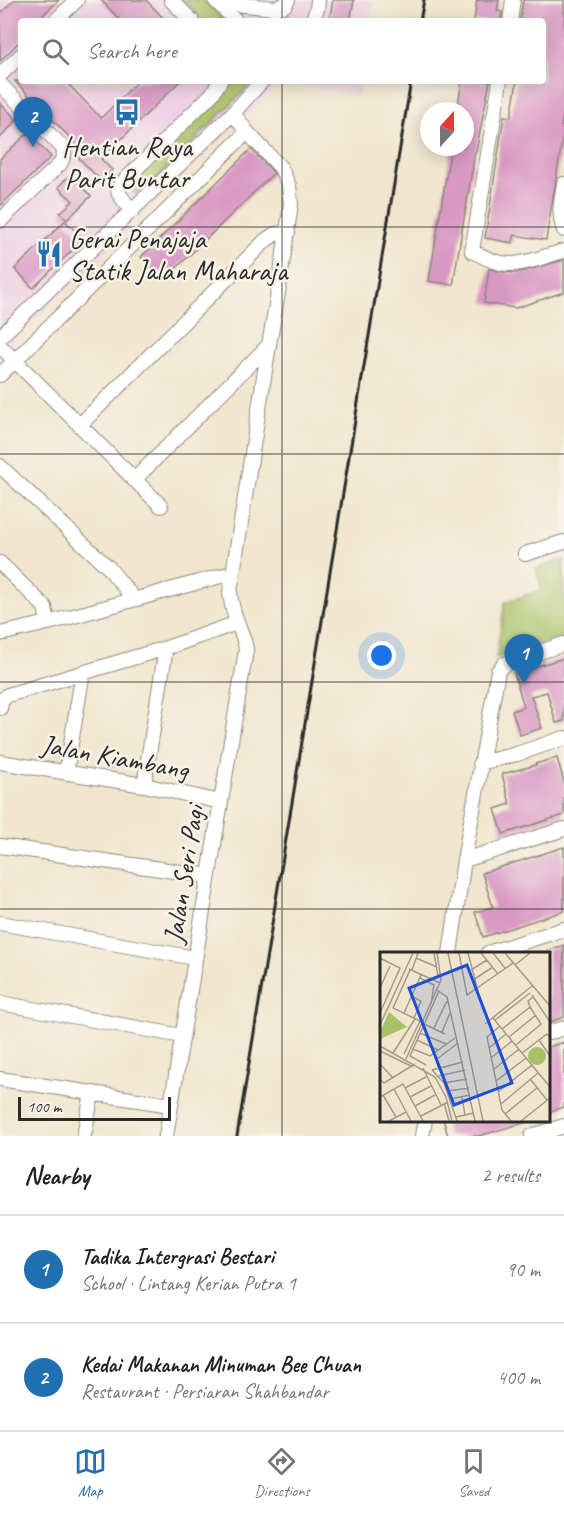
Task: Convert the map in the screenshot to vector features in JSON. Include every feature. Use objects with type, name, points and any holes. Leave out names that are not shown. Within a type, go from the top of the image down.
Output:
[{"type":"street","points":[[59,18],[77,0]]},
{"type":"street","points":[[171,0],[189,18]]},
{"type":"street","points":[[215,0],[232,12],[275,8],[285,5],[288,0]]},
{"type":"street","points":[[313,18],[318,0]]},
{"type":"street","points":[[510,18],[513,0]]},
{"type":"street","points":[[0,75],[18,58]]},
{"type":"street","points":[[0,84],[63,148],[64,155],[60,164],[0,222]]},
{"type":"street","points":[[132,211],[119,194],[120,185],[212,94],[218,84]]},
{"type":"street","points":[[161,506],[14,361],[1,337],[233,113],[259,84]]},
{"type":"street","points":[[500,84],[472,251],[487,259],[510,264],[564,251]]},
{"type":"street","name":"Jalan Seri Pagi","points":[[166,1136],[246,650],[230,592],[291,204],[289,186],[281,168],[233,113]]},
{"type":"street","points":[[0,375],[248,132]]},
{"type":"street","points":[[564,184],[560,209],[564,230]]},
{"type":"street","points":[[80,425],[266,240],[275,234],[288,232]]},
{"type":"street","points":[[134,480],[269,345]]},
{"type":"street","points":[[0,466],[108,567],[134,599]]},
{"type":"street","points":[[525,554],[564,542]]},
{"type":"street","points":[[0,563],[45,607],[48,623]]},
{"type":"street","points":[[0,634],[232,573]]},
{"type":"street","points":[[0,708],[2,700],[8,695],[166,648],[237,622]]},
{"type":"street","points":[[450,952],[480,763],[498,671],[502,665],[564,644]]},
{"type":"street","points":[[144,785],[166,648]]},
{"type":"street","points":[[66,772],[83,672]]},
{"type":"street","points":[[480,763],[517,754],[564,738]]},
{"type":"street","name":"Jalan Kiambang","points":[[0,762],[144,785],[221,802]]},
{"type":"street","points":[[464,860],[564,829]]},
{"type":"street","points":[[0,846],[209,876]]},
{"type":"street","points":[[0,923],[195,958]]},
{"type":"street","points":[[491,952],[564,929]]},
{"type":"street","points":[[0,1003],[182,1036]]},
{"type":"street","points":[[549,1033],[564,1028]]},
{"type":"street","points":[[0,1079],[171,1105]]},
{"type":"street","points":[[84,1136],[92,1093]]},
{"type":"street","points":[[422,1136],[425,1121]]},
{"type":"street","points":[[532,1136],[564,1126]]},
{"type":"shaded area","points":[[0,0],[374,0],[371,18],[18,18],[18,84],[278,84],[0,354]]},
{"type":"shaded area","points":[[297,84],[360,84],[358,96]]},
{"type":"green space","points":[[184,0],[204,0],[222,18],[201,18]]},
{"type":"green space","points":[[230,84],[251,84],[138,197],[131,187],[133,179]]},
{"type":"green space","points":[[564,559],[564,636],[496,658],[505,602],[542,590],[536,569]]},
{"type":"building","points":[[14,0],[59,0],[40,18],[18,18],[18,43],[0,61],[0,14]]},
{"type":"building","points":[[101,0],[146,0],[163,18],[118,18]]},
{"type":"building","points":[[333,0],[354,0],[351,18],[330,18]]},
{"type":"building","points":[[477,0],[499,0],[497,11],[502,12],[501,18],[474,18]]},
{"type":"building","points":[[523,0],[564,0],[564,110],[561,126],[564,129],[546,240],[514,235],[513,243],[485,238],[504,116],[511,117],[516,84],[546,84],[546,18],[520,18]]},
{"type":"building","points":[[15,81],[18,81],[18,84],[68,84],[101,118],[135,84],[177,84],[101,159],[112,170],[101,181],[75,154],[80,150]]},
{"type":"building","points":[[462,84],[489,84],[475,152],[453,285],[429,281],[450,156],[474,156],[474,102],[458,102]]},
{"type":"building","points":[[0,103],[17,120],[0,138]]},
{"type":"building","points":[[28,133],[51,157],[0,206],[0,159]]},
{"type":"building","points":[[251,149],[274,173],[164,280],[141,257]]},
{"type":"building","points":[[70,175],[91,196],[67,220],[60,213],[73,201],[58,187]]},
{"type":"building","name":"Gerai Penajaja Statik Jalan Maharaja","points":[[65,221],[84,239],[33,288],[15,269]]},
{"type":"building","points":[[564,260],[564,292],[516,308],[484,303],[489,269],[516,273]]},
{"type":"building","points":[[564,658],[564,721],[556,723],[547,692],[531,696],[542,728],[520,735],[512,711],[524,707],[514,673]]},
{"type":"building","points":[[557,758],[564,782],[564,815],[503,834],[495,809],[510,804],[502,774]]},
{"type":"building","points":[[564,847],[564,911],[483,937],[475,912],[493,907],[482,873]]},
{"type":"building","points":[[564,945],[564,1017],[549,1023],[549,952],[548,950]]},
{"type":"building","points":[[564,1042],[564,1107],[549,1112],[549,1047]]},
{"type":"building","points":[[444,1121],[526,1121],[479,1136],[448,1136]]},
{"type":"railway","points":[[421,18],[424,0]]},
{"type":"railway","points":[[237,1136],[411,84]]},
{"type":"place","name":"Hentian Raya Parit Buntar","points":[[127,112]]},
{"type":"place","name":"Kedai Makanan Minuman Bee Chuan","points":[[33,147]]},
{"type":"place","name":"Gerai Penajaja Statik Jalan Maharaja","points":[[49,254]]},
{"type":"place","name":"Tadika Intergrasi Bestari","points":[[524,684]]}]
